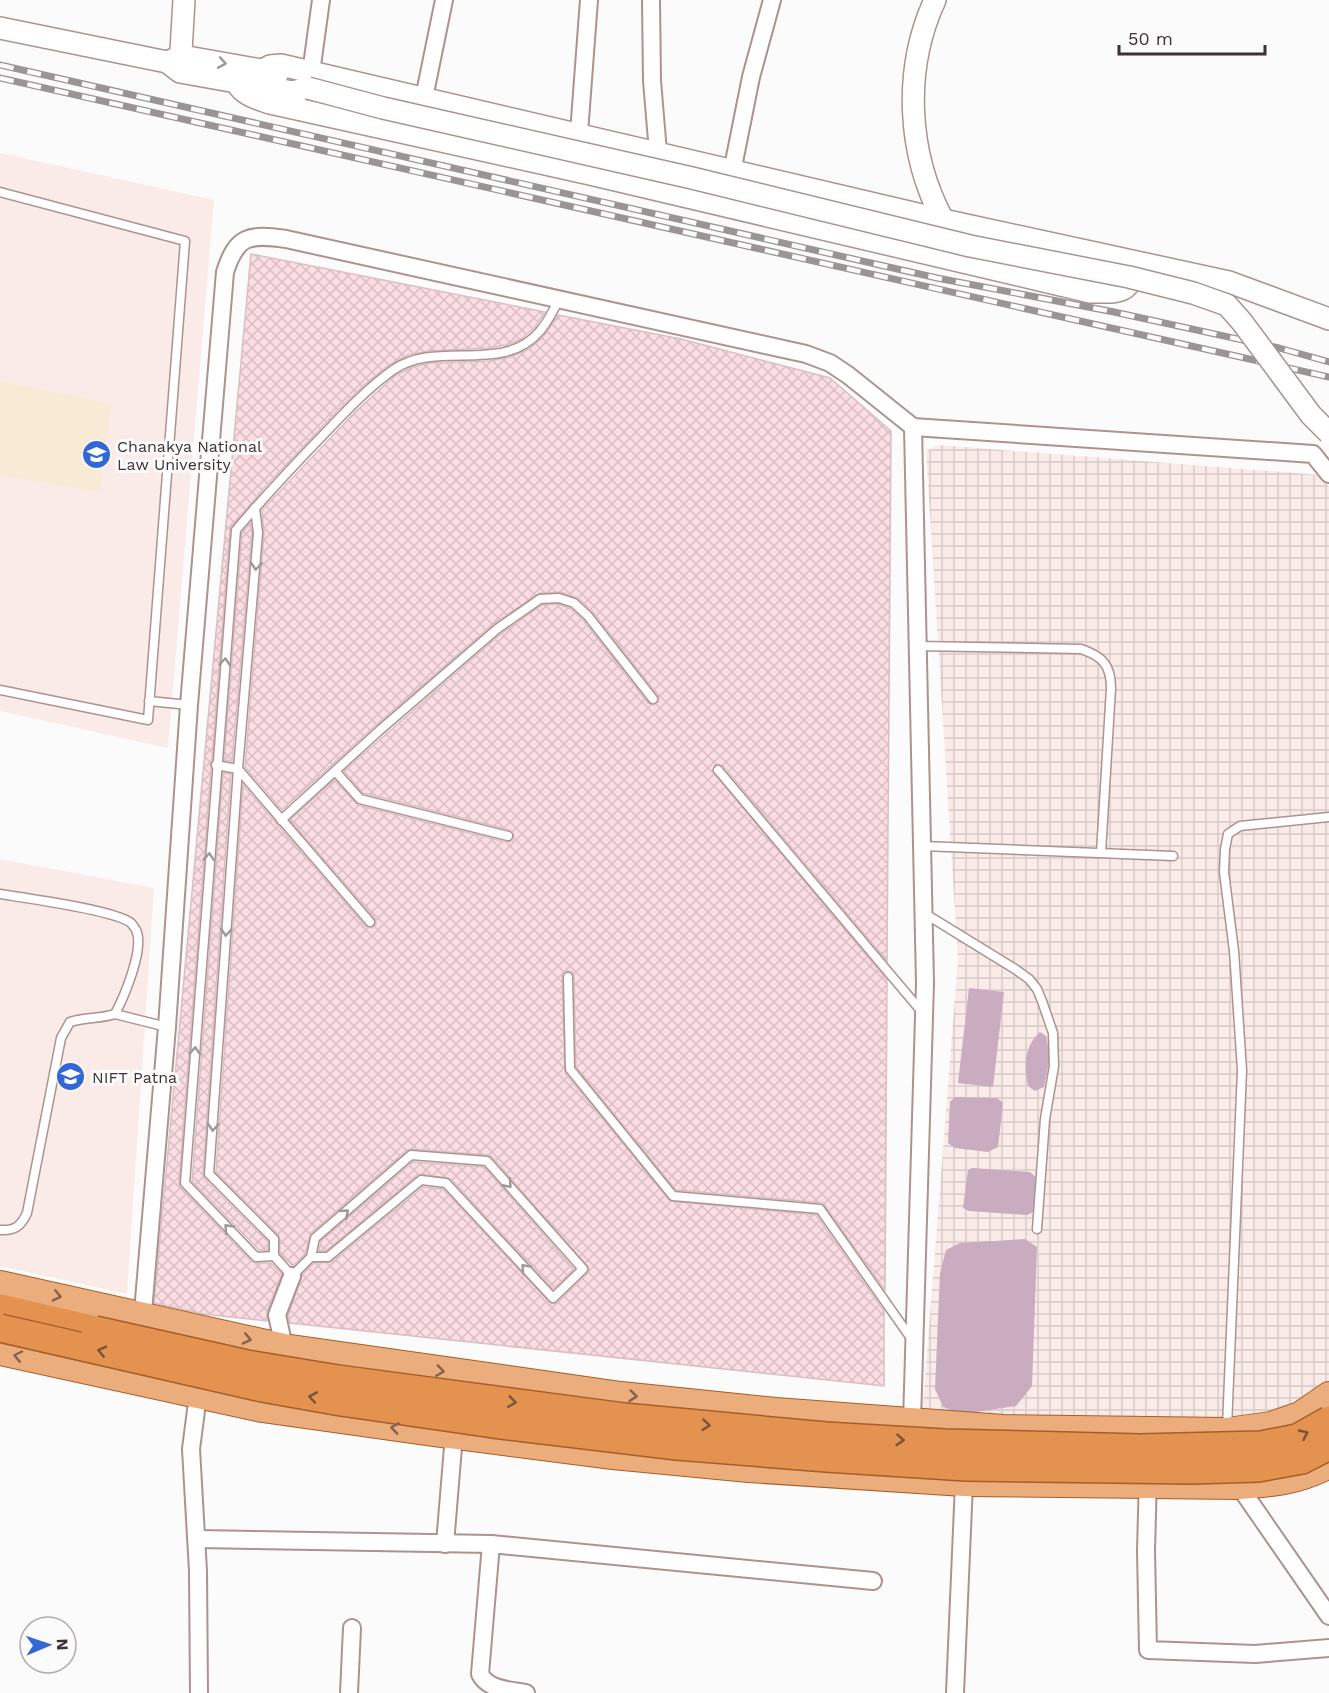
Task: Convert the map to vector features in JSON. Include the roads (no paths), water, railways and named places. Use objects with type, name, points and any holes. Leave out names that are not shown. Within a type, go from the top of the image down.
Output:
[{"type":"highway","points":[[0,1308],[247,1364],[338,1379],[624,1417],[826,1436],[945,1443],[1140,1448],[1261,1445],[1297,1438],[1329,1420]]},
{"type":"highway","points":[[0,1328],[262,1388],[329,1400],[493,1424],[688,1447],[966,1467],[1192,1470],[1258,1468],[1302,1460],[1329,1446]]},
{"type":"main road","points":[[0,1284],[284,1347],[621,1395],[776,1411],[1004,1428],[1227,1431],[1271,1425],[1300,1415],[1329,1395]]},
{"type":"main road","points":[[0,1352],[262,1409],[613,1456],[738,1468],[964,1483],[1239,1486],[1272,1484],[1312,1474],[1329,1465]]},
{"type":"street","points":[[176,64],[184,0]]},
{"type":"street","points":[[310,80],[321,0]]},
{"type":"street","points":[[424,98],[444,0]]},
{"type":"street","points":[[579,133],[589,0]]},
{"type":"street","points":[[651,0],[652,81],[658,152]]},
{"type":"street","points":[[732,172],[751,77],[772,0]]},
{"type":"street","points":[[935,0],[916,62],[914,116],[916,144],[923,174],[931,199],[943,220]]},
{"type":"street","points":[[0,28],[176,64],[272,77],[293,92],[310,80],[424,98],[579,133],[732,172],[1230,282],[1329,320]]},
{"type":"street","points":[[176,64],[236,82],[272,77]]},
{"type":"street","points":[[310,80],[383,108],[692,178],[970,246],[1129,277],[1193,293],[1227,305],[1311,415],[1329,433]]},
{"type":"street","points":[[236,82],[243,92],[270,103],[590,174],[1090,292],[1115,292],[1129,286],[1141,263]]},
{"type":"street","points":[[136,1382],[225,272],[232,252],[244,240],[264,236],[286,238],[807,354],[830,363],[848,375],[913,427],[1313,454],[1329,474]]},
{"type":"street","points":[[912,1422],[924,1015],[913,427]]},
{"type":"street","points":[[284,1347],[277,1315],[292,1276]]},
{"type":"street","points":[[198,1395],[191,1449],[197,1539],[199,1693]]},
{"type":"street","points":[[1147,1430],[1148,1650],[1255,1654],[1329,1648]]},
{"type":"street","points":[[1227,1431],[1239,1486],[1329,1616]]},
{"type":"street","points":[[445,1544],[454,1435]]},
{"type":"street","points":[[955,1693],[964,1483]]},
{"type":"street","points":[[197,1539],[491,1544],[873,1581]]},
{"type":"street","points":[[491,1544],[480,1674],[484,1681],[492,1686],[526,1693]]},
{"type":"street","points":[[349,1693],[352,1628]]},
{"type":"lane","points":[[0,192],[185,241],[148,720],[0,690]]},
{"type":"lane","points":[[274,1256],[256,1257],[184,1183],[236,530],[269,490],[356,402],[394,369],[426,357],[482,355],[504,352],[523,345],[539,332],[559,300]]},
{"type":"lane","points":[[255,508],[258,532],[238,769],[209,1174],[274,1239],[274,1256],[292,1276],[311,1257],[315,1239],[411,1155],[487,1161],[583,1269],[553,1298],[446,1183],[421,1180],[328,1257],[311,1257]]},
{"type":"lane","points":[[281,820],[497,629],[540,599],[559,598],[574,603],[588,616],[653,699]]},
{"type":"lane","points":[[917,646],[1081,649],[1094,653],[1104,662],[1111,674],[1111,687],[1101,853]]},
{"type":"lane","points":[[149,702],[189,705]]},
{"type":"lane","points":[[216,765],[238,769],[370,922]]},
{"type":"lane","points":[[718,770],[924,1015]]},
{"type":"lane","points":[[334,771],[360,799],[508,836]]},
{"type":"lane","points":[[1227,1431],[1242,1070],[1234,951],[1224,872],[1225,849],[1228,834],[1240,826],[1329,818]]},
{"type":"lane","points":[[922,846],[1173,856]]},
{"type":"lane","points":[[0,894],[113,915],[131,923],[137,932],[139,943],[123,1000],[115,1014]]},
{"type":"lane","points":[[923,913],[1029,979],[1037,989],[1042,1001],[1053,1033],[1054,1066],[1046,1112],[1037,1229]]},
{"type":"lane","points":[[568,977],[570,1069],[673,1196],[820,1209],[914,1343]]},
{"type":"lane","points":[[0,1230],[15,1229],[23,1223],[27,1213],[61,1038],[70,1022],[83,1018],[103,1018],[115,1014],[166,1027]]},
{"type":"railway","points":[[0,65],[937,278],[1114,312],[1279,348],[1329,362]]},
{"type":"railway","points":[[0,78],[1329,377]]},
{"type":"place","name":"Chanakya National Law University","points":[[96,455]]},
{"type":"place","name":"NIFT Patna","points":[[71,1077]]}]
